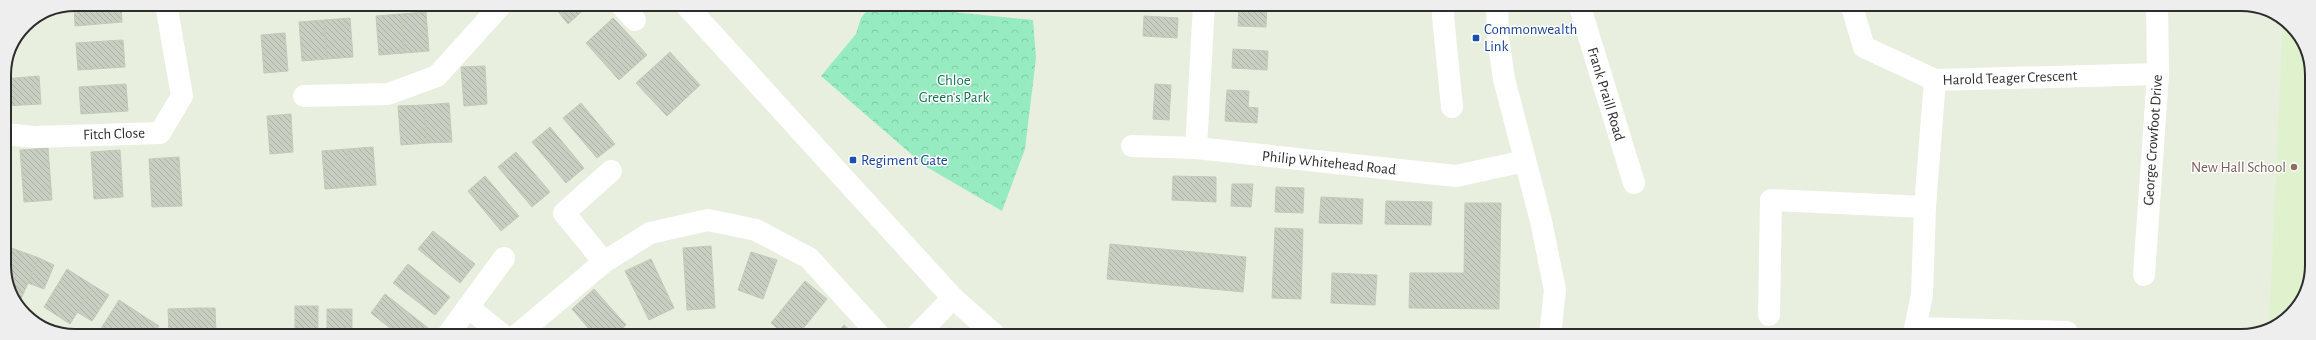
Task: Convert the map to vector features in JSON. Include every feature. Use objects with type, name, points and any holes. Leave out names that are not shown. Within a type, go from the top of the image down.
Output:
[{"type":"street","name":"Fitch Close","points":[[11,135],[35,137],[160,133],[182,96],[167,11]]},
{"type":"street","points":[[304,96],[388,94],[437,76],[496,11]]},
{"type":"street","points":[[691,11],[952,298],[988,329]]},
{"type":"street","points":[[1196,148],[1204,11]]},
{"type":"street","points":[[1443,11],[1452,107]]},
{"type":"street","points":[[1497,11],[1498,37],[1504,79],[1541,221],[1555,290],[1551,329]]},
{"type":"street","name":"Frank Praill Road","points":[[1581,11],[1634,183]]},
{"type":"street","name":"Harold Teager Crescent","points":[[1853,11],[1864,47],[1935,80],[2158,74]]},
{"type":"street","name":"George Crowfoot Drive","points":[[2144,275],[2158,74],[2157,11]]},
{"type":"street","points":[[1935,80],[1925,208],[1922,295],[1915,328],[1953,329]]},
{"type":"street","name":"Philip Whitehead Road","points":[[1132,146],[1196,148],[1456,176],[1525,161]]},
{"type":"street","points":[[604,262],[564,213],[611,171]]},
{"type":"street","points":[[1769,315],[1771,200],[1925,208]]},
{"type":"street","points":[[524,329],[604,262],[650,233],[708,220],[756,230],[809,258],[874,329]]},
{"type":"street","points":[[452,329],[504,258]]},
{"type":"street","points":[[923,329],[952,298]]},
{"type":"street","points":[[468,307],[495,329]]},
{"type":"shaded area","name":"New Hall School","points":[[2283,27],[2292,36],[2302,54],[2304,62],[2305,265],[2302,286],[2292,304],[2283,313],[2269,322]]},
{"type":"green space","name":"Chloe Green's Park","points":[[866,11],[942,11],[1033,20],[1036,58],[1025,149],[1002,211],[925,166],[821,76],[856,34],[861,18]]},
{"type":"building","points":[[74,11],[121,11],[122,22],[75,26]]},
{"type":"building","points":[[558,11],[582,11],[568,24]]},
{"type":"building","points":[[1239,11],[1267,11],[1266,27],[1238,26]]},
{"type":"building","points":[[426,12],[429,51],[404,53],[401,14]]},
{"type":"building","points":[[401,14],[404,53],[379,55],[376,16]]},
{"type":"building","points":[[1144,16],[1178,18],[1177,38],[1143,36]]},
{"type":"building","points":[[350,18],[353,57],[327,59],[324,20]]},
{"type":"building","points":[[613,18],[630,36],[602,61],[586,43]]},
{"type":"building","points":[[324,20],[327,59],[302,61],[299,22]]},
{"type":"building","points":[[285,33],[288,71],[264,73],[261,35]]},
{"type":"building","points":[[630,36],[647,55],[619,80],[602,61]]},
{"type":"building","points":[[123,40],[125,67],[78,70],[76,43]]},
{"type":"building","points":[[1233,49],[1268,51],[1267,70],[1232,68]]},
{"type":"building","points":[[670,52],[700,85],[667,116],[636,83]]},
{"type":"building","points":[[485,66],[487,104],[464,106],[461,67]]},
{"type":"building","points":[[39,76],[41,104],[11,106],[11,78]]},
{"type":"building","points":[[126,84],[128,111],[81,114],[79,87]]},
{"type":"building","points":[[1155,84],[1171,85],[1169,120],[1153,119]]},
{"type":"building","points":[[1227,90],[1249,91],[1248,107],[1258,108],[1257,123],[1225,121]]},
{"type":"building","points":[[449,103],[452,142],[427,143],[424,105]]},
{"type":"building","points":[[581,103],[615,144],[597,158],[563,118]]},
{"type":"building","points":[[424,105],[427,143],[401,145],[398,106]]},
{"type":"building","points":[[291,114],[293,152],[270,154],[267,116]]},
{"type":"building","points":[[550,127],[584,168],[566,183],[532,142]]},
{"type":"building","points":[[373,147],[376,185],[350,187],[348,149]]},
{"type":"building","points":[[48,148],[52,200],[24,202],[20,150]]},
{"type":"building","points":[[348,149],[350,187],[325,189],[322,151]]},
{"type":"building","points":[[120,150],[123,197],[94,199],[91,152]]},
{"type":"building","points":[[516,152],[550,192],[532,207],[498,167]]},
{"type":"building","points":[[179,157],[182,206],[152,207],[149,159]]},
{"type":"building","points":[[485,176],[519,216],[501,231],[468,191]]},
{"type":"building","points":[[1173,176],[1216,177],[1216,202],[1172,200]]},
{"type":"building","points":[[1232,184],[1253,184],[1251,207],[1231,206]]},
{"type":"building","points":[[1276,187],[1304,188],[1303,213],[1275,212]]},
{"type":"building","points":[[1321,197],[1363,199],[1362,224],[1319,223]]},
{"type":"building","points":[[1386,201],[1432,202],[1431,225],[1385,224]]},
{"type":"building","points":[[1465,203],[1501,203],[1499,309],[1409,308],[1410,273],[1464,273]]},
{"type":"building","points":[[1275,228],[1303,229],[1301,299],[1272,298]]},
{"type":"building","points":[[433,231],[475,264],[460,283],[418,249]]},
{"type":"building","points":[[1110,244],[1246,257],[1243,292],[1107,279]]},
{"type":"building","points":[[711,246],[715,308],[687,310],[683,248]]},
{"type":"building","points":[[11,248],[39,258],[21,299],[16,290],[12,278]]},
{"type":"building","points":[[751,252],[777,260],[763,299],[738,290]]},
{"type":"building","points":[[39,258],[54,265],[44,289],[28,283]]},
{"type":"building","points":[[651,259],[674,308],[649,320],[625,271]]},
{"type":"building","points":[[408,264],[450,297],[435,315],[393,283]]},
{"type":"building","points":[[67,269],[94,286],[70,324],[44,307]]},
{"type":"building","points":[[1332,273],[1377,275],[1375,305],[1331,303]]},
{"type":"building","points":[[805,281],[827,299],[803,329],[778,329],[771,323]]},
{"type":"building","points":[[94,286],[109,295],[92,321],[77,312]]},
{"type":"building","points":[[594,289],[626,325],[622,329],[589,329],[572,309]]},
{"type":"building","points":[[385,294],[428,328],[391,329],[371,313]]},
{"type":"building","points":[[119,300],[145,317],[138,329],[101,329]]},
{"type":"building","points":[[295,306],[318,306],[318,329],[295,329]]},
{"type":"building","points":[[198,308],[199,329],[169,329],[168,309]]},
{"type":"building","points":[[198,308],[215,308],[216,329],[199,329]]},
{"type":"building","points":[[327,309],[352,309],[352,329],[327,329]]},
{"type":"building","points":[[145,317],[159,326],[157,329],[138,329]]},
{"type":"building","points":[[844,325],[848,329],[841,329]]},
{"type":"place","name":"Commonwealth Link","points":[[1476,38]]},
{"type":"place","name":"Regiment Gate","points":[[853,160]]},
{"type":"place","name":"New Hall School","points":[[2294,167]]}]
